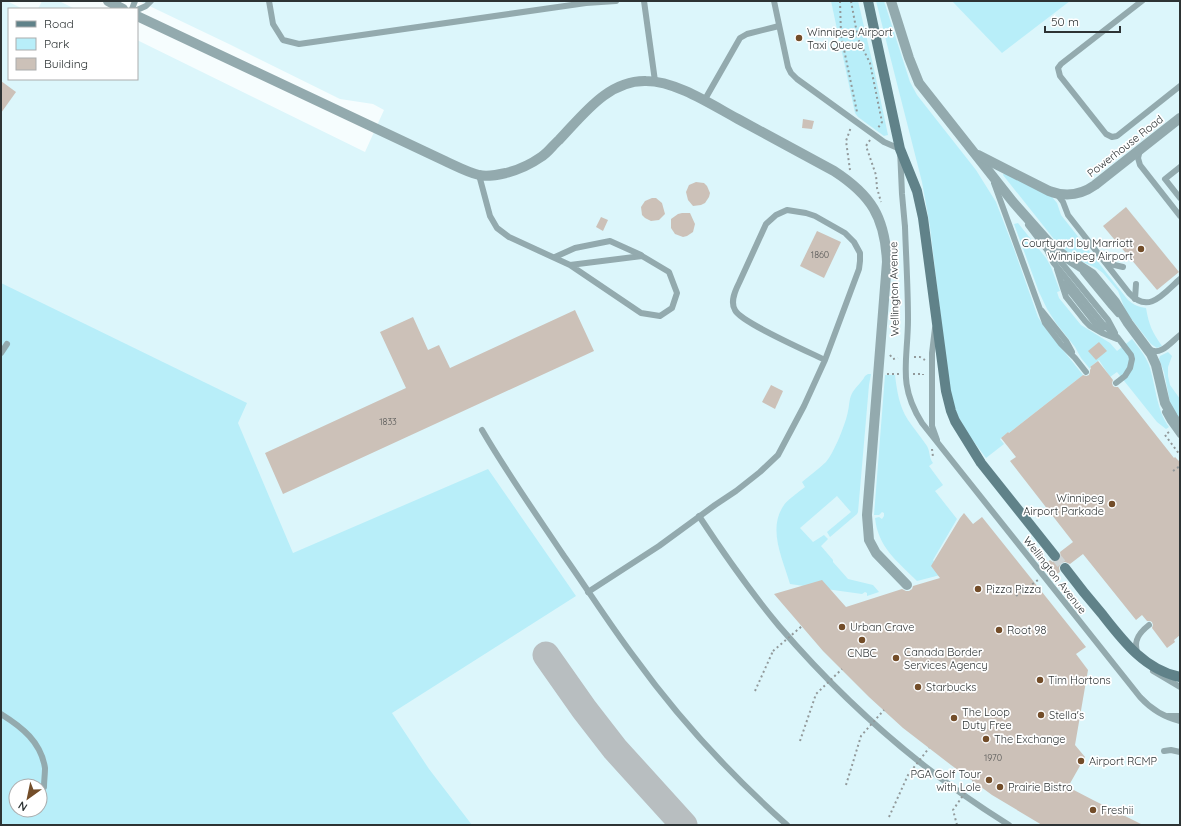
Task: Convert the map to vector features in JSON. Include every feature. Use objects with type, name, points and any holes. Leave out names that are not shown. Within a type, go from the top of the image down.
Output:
[{"type":"main road","name":"Wellington Avenue","points":[[868,1],[900,149],[917,191],[922,212],[946,391],[951,411],[955,421],[981,463],[1055,556]]},
{"type":"main road","name":"Wellington Avenue","points":[[1065,568],[1125,643],[1139,656],[1160,670],[1180,677]]},
{"type":"street","points":[[108,1],[121,8]]},
{"type":"street","points":[[891,1],[909,58],[919,83],[1013,202],[1052,246],[1090,272],[1110,296],[1146,347],[1156,365],[1163,395],[1176,428]]},
{"type":"street","points":[[138,16],[445,161],[479,175],[495,176],[527,165],[542,156],[596,101],[613,89],[632,82],[641,81],[655,81],[676,87],[834,171],[855,187],[872,205],[885,237],[887,262],[867,515],[869,540],[876,553],[907,585]]},
{"type":"street","name":"Powerhouse Road","points":[[974,153],[1054,192],[1071,194],[1081,193],[1090,189],[1180,118]]},
{"type":"lane","points":[[138,10],[146,6],[151,1]]},
{"type":"lane","points":[[269,1],[273,24],[283,40],[299,44],[586,3],[616,1]]},
{"type":"lane","points":[[644,1],[655,81]]},
{"type":"lane","points":[[774,1],[788,66],[791,73],[797,79],[884,142],[900,149]]},
{"type":"lane","points":[[1142,1],[1061,64],[1058,68],[1060,76],[1106,134],[1112,137],[1117,136],[1180,86]]},
{"type":"lane","points":[[704,101],[740,38],[747,34],[779,26]]},
{"type":"lane","name":"Wellington Avenue","points":[[900,149],[905,227],[908,320],[905,377],[909,396],[916,414],[1140,697],[1152,709],[1172,719],[1180,721]]},
{"type":"lane","points":[[1141,149],[1138,158],[1140,165],[1180,216]]},
{"type":"lane","points":[[983,164],[997,189],[1046,325],[1086,372]]},
{"type":"lane","points":[[1179,197],[1164,179],[1180,167]]},
{"type":"lane","points":[[479,175],[490,216],[497,228],[510,237],[555,258],[570,265],[641,313],[660,316],[672,308],[677,293],[670,272],[642,256],[610,241],[575,248],[555,258]]},
{"type":"lane","points":[[1054,192],[1061,198],[1068,215],[1135,299],[1144,303],[1155,300],[1180,279]]},
{"type":"lane","points":[[1013,202],[1035,236],[1047,250],[1060,261],[1108,320],[1117,338]]},
{"type":"lane","points":[[588,592],[659,546],[760,472],[778,455],[804,406],[825,360],[859,269],[860,254],[854,242],[845,233],[834,226],[806,213],[787,210],[776,215],[766,224],[736,288],[733,305],[738,315],[753,325],[825,360]]},
{"type":"lane","points":[[1047,250],[1054,262],[1102,323],[1124,345],[1131,355],[1131,364],[1125,376],[1116,383]]},
{"type":"lane","points":[[570,265],[642,256]]},
{"type":"lane","points":[[1054,262],[1066,297],[1085,321],[1090,326],[1102,333],[1117,338]]},
{"type":"lane","points":[[1075,263],[1111,306],[1128,323]]},
{"type":"lane","points":[[1106,263],[1123,268]]},
{"type":"lane","points":[[1135,299],[1136,284]]},
{"type":"lane","name":"Wellington Avenue","points":[[936,315],[932,353],[932,426],[936,439],[947,458],[1139,701],[1146,707],[1159,714],[1180,716]]},
{"type":"lane","points":[[1146,347],[1151,351],[1159,352],[1180,335]]},
{"type":"lane","points":[[1,353],[7,344]]},
{"type":"lane","points":[[1163,395],[1164,408],[1167,417],[1180,435]]},
{"type":"lane","points":[[482,430],[498,458],[588,592],[661,692],[740,782],[787,825]]},
{"type":"lane","points":[[699,516],[746,584],[778,625],[830,682],[900,747],[948,783],[1009,825]]},
{"type":"lane","points":[[1139,656],[1136,649],[1137,639],[1140,632],[1149,625]]},
{"type":"lane","points":[[1125,643],[1149,668],[1180,688]]},
{"type":"lane","points":[[1,714],[29,735],[40,750],[45,769],[44,778]]},
{"type":"lane","points":[[1164,751],[1171,750],[1180,752]]},
{"type":"path","points":[[840,1],[841,35],[857,112],[846,141],[850,169],[855,187]]},
{"type":"path","points":[[1176,428],[1165,435],[1180,455]]},
{"type":"path","points":[[1173,471],[1180,466]]},
{"type":"path","points":[[1016,596],[1041,577]]},
{"type":"path","points":[[755,692],[773,651],[802,626]]},
{"type":"path","points":[[800,741],[816,694],[842,669]]},
{"type":"path","points":[[846,785],[861,736],[884,710]]},
{"type":"path","points":[[889,817],[908,775],[929,748]]},
{"type":"path","points":[[958,825],[953,810],[973,781]]},
{"type":"shaded area","points":[[1,1],[7,1],[21,8],[8,8],[8,80],[138,80],[138,40],[365,152],[384,110],[373,104],[340,99],[139,1],[1180,1],[1180,825],[1,825]]},
{"type":"shaded area","points":[[42,1],[59,1],[73,8],[38,8]]},
{"type":"green space","points":[[831,1],[858,1],[888,135],[884,136],[858,117],[855,113]]},
{"type":"green space","points":[[876,1],[884,1],[910,82],[917,95],[976,170],[996,202],[1038,317],[1083,375],[1009,433],[1008,432],[1000,439],[1004,444],[986,458],[968,434],[958,416],[950,395],[930,227],[922,182]]},
{"type":"green space","points":[[952,1],[1070,1],[1002,53]]},
{"type":"green space","points":[[1004,173],[1052,197],[1057,203],[1061,215],[1128,300],[1136,306],[1146,308],[1151,328],[1162,346],[1157,348],[1151,344],[1126,312],[1118,291],[1103,273],[1061,248],[1003,175]]},
{"type":"green space","points":[[1018,223],[1046,258],[1060,291],[1057,292],[1059,298],[1081,325],[1110,343],[1117,351],[1132,339],[1146,358],[1149,365],[1161,413],[1169,427],[1166,429],[1157,422],[1117,372],[1110,377],[1099,360],[1090,367],[1090,369],[1081,358],[1075,347],[1047,309],[1039,292],[1014,224]]},
{"type":"green space","points":[[1,283],[247,403],[238,423],[293,553],[488,469],[576,596],[392,713],[429,769],[472,825],[1,825]]},
{"type":"green space","points":[[1168,352],[1172,356],[1168,367],[1170,385],[1180,399],[1180,418],[1178,419],[1171,407],[1164,372],[1159,359],[1160,356]]},
{"type":"green space","points":[[868,374],[871,374],[858,512],[830,537],[827,532],[851,512],[837,496],[800,528],[813,542],[824,535],[828,539],[821,546],[848,579],[873,585],[879,592],[867,596],[867,593],[865,592],[862,594],[790,584],[778,544],[777,524],[779,514],[784,505],[805,487],[802,482],[823,465],[829,458],[845,423],[851,395]]},
{"type":"green space","points":[[885,375],[895,375],[902,409],[927,446],[933,463],[929,466],[943,485],[935,491],[957,519],[933,560],[944,574],[917,581],[890,553],[880,537],[875,518],[879,517],[882,519],[884,513],[882,512],[879,515],[874,515]]},
{"type":"building","points":[[1,81],[16,92],[1,113]]},
{"type":"building","points":[[803,119],[814,121],[812,129],[802,128]]},
{"type":"building","points":[[696,182],[704,183],[710,193],[705,203],[693,206],[688,200],[686,192],[689,185]]},
{"type":"building","points":[[656,198],[662,203],[665,214],[659,220],[651,221],[642,215],[641,207],[645,201]]},
{"type":"building","name":"Courtyard by Marriott Winnipeg Airport","points":[[1126,207],[1179,272],[1157,290],[1103,226]]},
{"type":"building","points":[[682,213],[690,213],[695,224],[693,232],[683,237],[675,234],[671,228],[671,219]]},
{"type":"building","points":[[601,217],[608,220],[603,231],[596,227]]},
{"type":"building","points":[[817,231],[841,242],[824,278],[800,266]]},
{"type":"building","points":[[575,310],[594,351],[283,494],[265,453],[406,388],[380,332],[413,317],[428,350],[439,345],[450,368]]},
{"type":"building","points":[[1099,342],[1107,351],[1096,360],[1088,351]]},
{"type":"building","name":"Winnipeg Airport Parkade","points":[[1098,361],[1113,380],[1113,386],[1118,387],[1174,458],[1175,457],[1180,462],[1180,635],[1174,640],[1175,642],[1167,648],[1152,628],[1152,622],[1147,621],[1142,615],[1136,620],[1083,554],[1070,564],[1065,562],[1061,563],[1059,568],[1060,572],[1054,576],[1045,564],[1050,560],[1053,562],[1059,561],[1061,558],[1060,552],[1073,542],[1010,461],[1016,457],[1001,438],[1083,375],[1089,375],[1090,367]]},
{"type":"building","points":[[771,385],[783,391],[775,409],[762,402]]},
{"type":"building","points":[[964,513],[973,524],[982,517],[1086,647],[1076,654],[1088,670],[1075,745],[1085,757],[1068,787],[1143,825],[1042,825],[992,795],[903,728],[869,697],[823,651],[774,594],[822,580],[846,607],[902,589],[909,591],[913,586],[940,578],[931,566]]},
{"type":"taxiway","points":[[546,655],[584,709],[615,749],[684,825]]},
{"type":"tunnel","points":[[1055,556],[1065,568]]},
{"type":"place","name":"Winnipeg Airport Taxi Queue","points":[[799,38]]},
{"type":"place","name":"Courtyard by Marriott Winnipeg Airport","points":[[1141,249]]},
{"type":"place","name":"Winnipeg Airport Parkade","points":[[1112,504]]},
{"type":"place","name":"Pizza Pizza","points":[[978,589]]},
{"type":"place","name":"Urban Crave","points":[[842,627]]},
{"type":"place","name":"Root 98","points":[[999,630]]},
{"type":"place","name":"CNBC","points":[[862,640]]},
{"type":"place","name":"Canada Border Services Agency","points":[[896,658]]},
{"type":"place","name":"Tim Hortons","points":[[1040,680]]},
{"type":"place","name":"Starbucks","points":[[918,687]]},
{"type":"place","name":"Stella's","points":[[1041,715]]},
{"type":"place","name":"The Loop Duty Free","points":[[954,718]]},
{"type":"place","name":"The Exchange","points":[[986,739]]},
{"type":"place","name":"Airport RCMP","points":[[1081,761]]},
{"type":"place","name":"PGA Golf Tour with Lole","points":[[989,780]]},
{"type":"place","name":"Prairie Bistro","points":[[1000,787]]},
{"type":"place","name":"Freshii","points":[[1093,810]]}]
